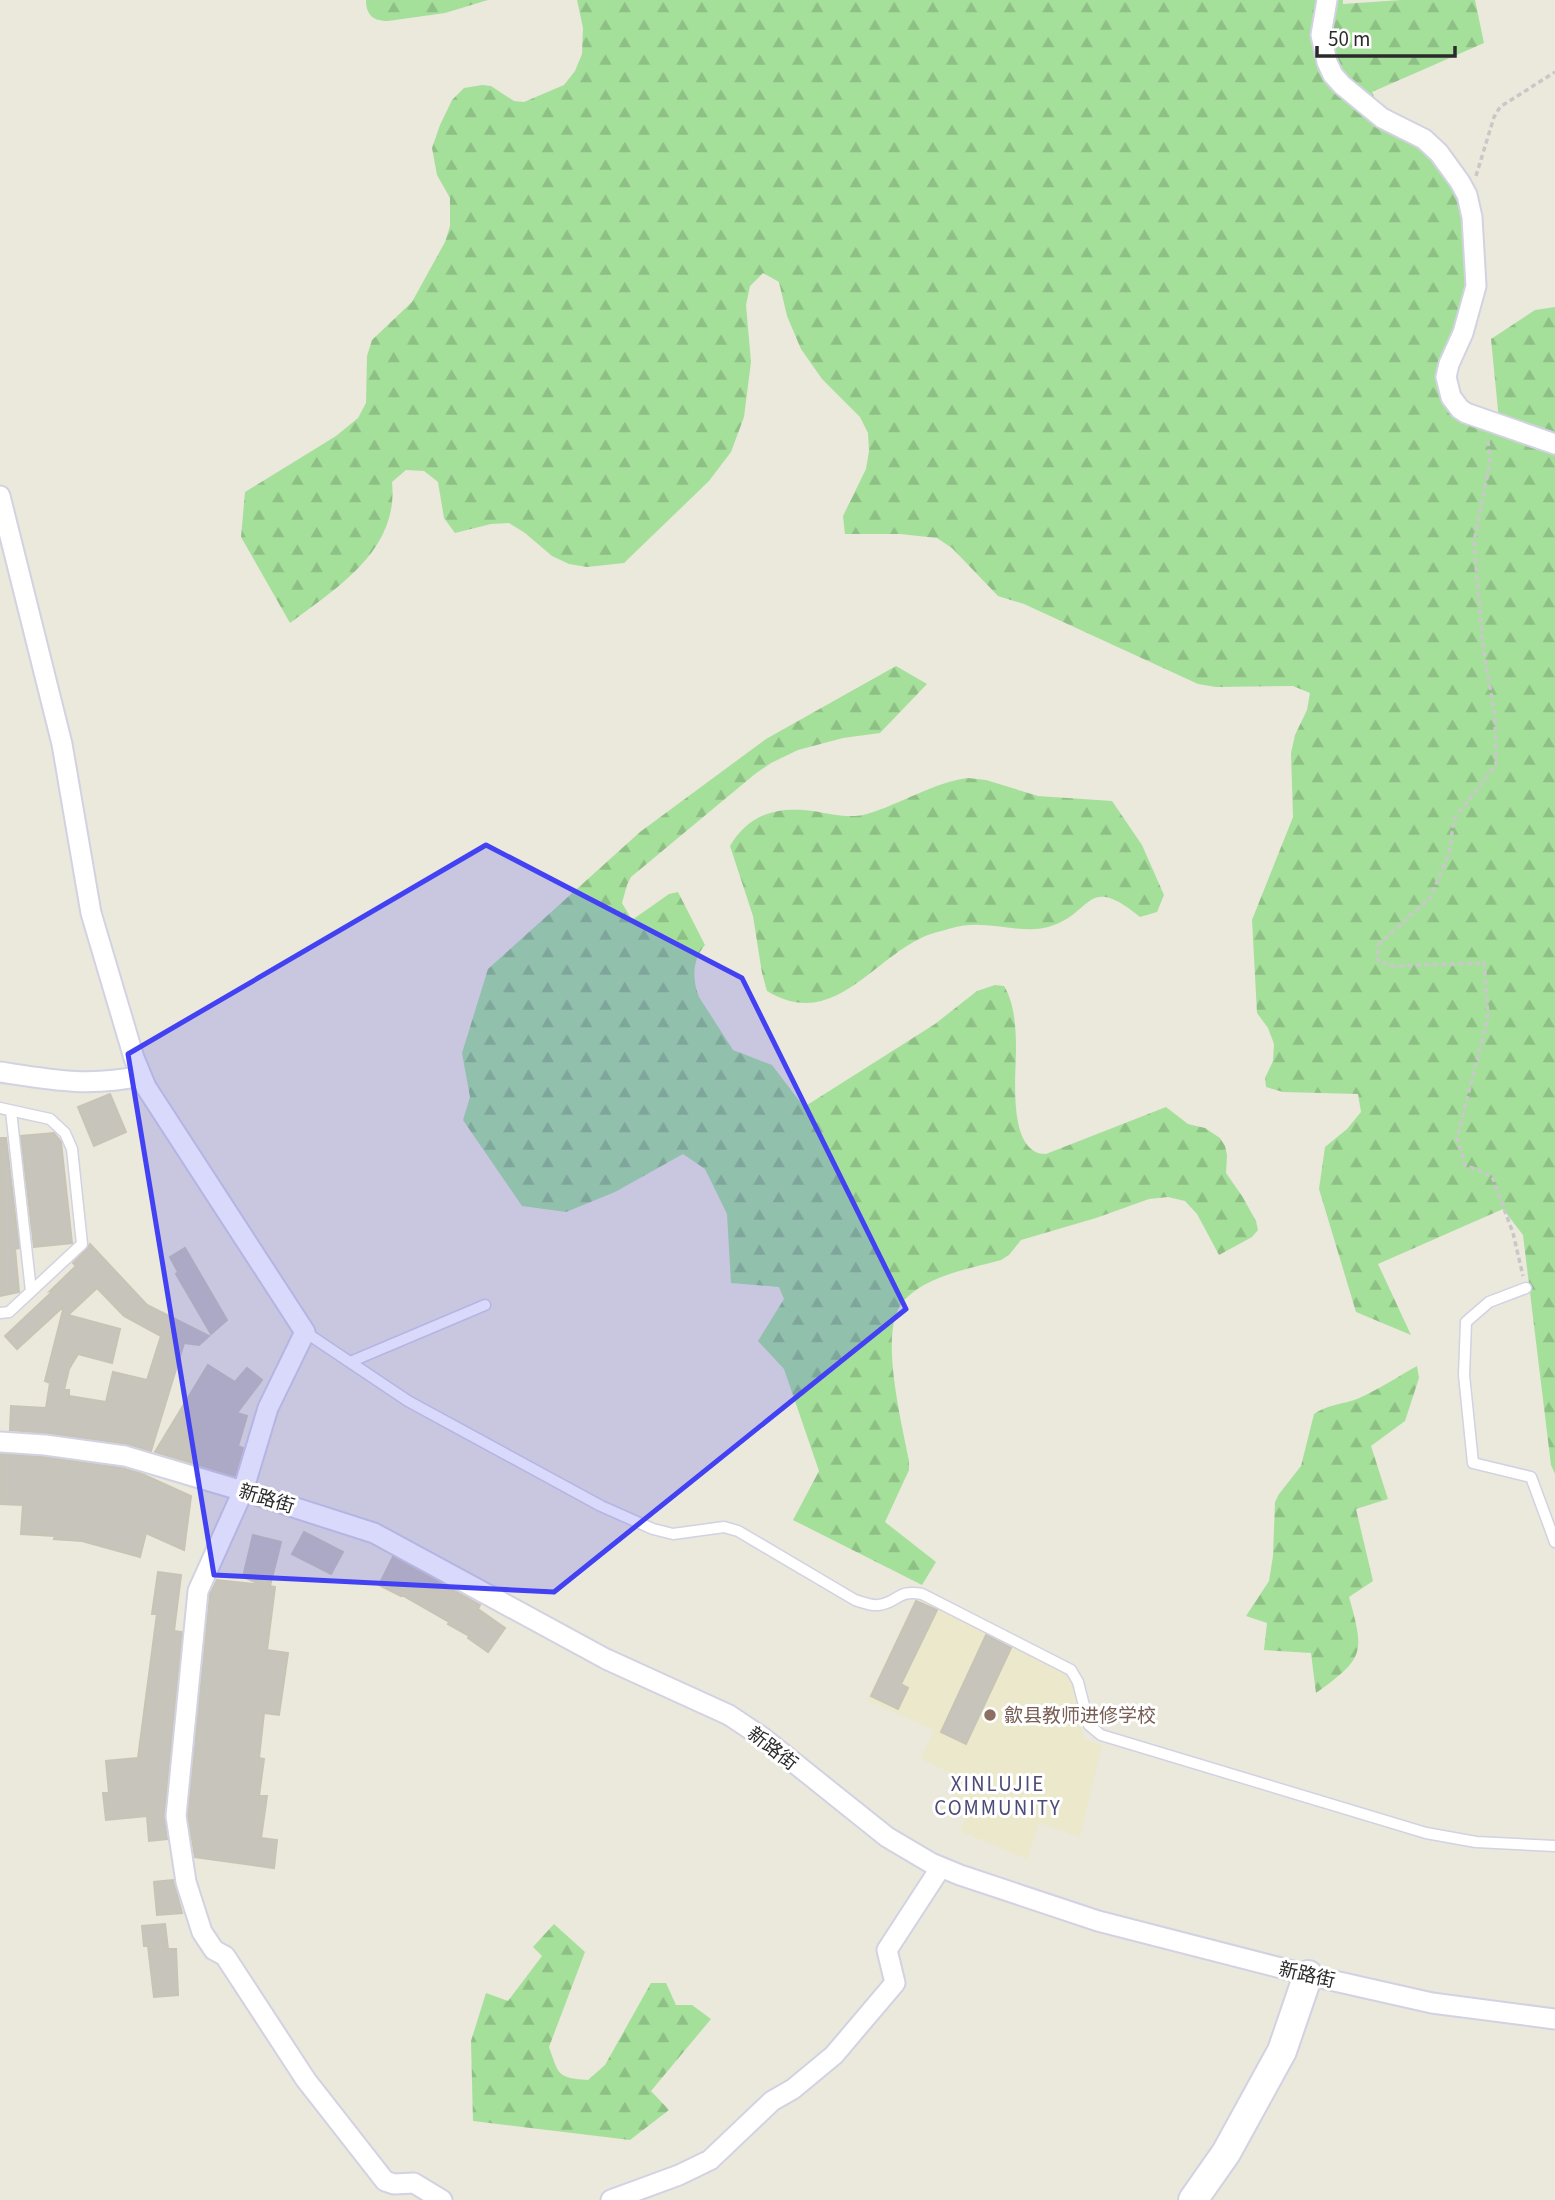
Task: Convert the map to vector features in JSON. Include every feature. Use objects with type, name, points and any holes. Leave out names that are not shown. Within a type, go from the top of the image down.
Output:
[{"type":"street","points":[[1327,0],[1321,35],[1327,62],[1334,75],[1342,85],[1382,118],[1424,139],[1439,153],[1465,191],[1472,216],[1476,286],[1446,377],[1451,397],[1466,413],[1555,444]]},
{"type":"street","points":[[0,496],[62,744],[92,913],[134,1058],[146,1087],[304,1332],[268,1408],[243,1491],[198,1591],[176,1816],[180,1856],[193,1907],[205,1939],[225,1956],[306,2080],[385,2181],[394,2184],[414,2183],[442,2200]]},
{"type":"street","points":[[0,1072],[73,1083],[141,1076]]},
{"type":"street","name":"新路街","points":[[0,1442],[83,1449],[125,1457],[374,1532],[606,1658],[729,1715],[762,1737],[876,1830],[941,1867],[1098,1921],[1308,1975],[1432,2003],[1555,2019]]},
{"type":"street","points":[[611,2200],[679,2175],[710,2160],[772,2101],[793,2089],[834,2055],[895,1983],[887,1951],[941,1867]]},
{"type":"street","points":[[1194,2200],[1226,2152],[1282,2051],[1308,1975]]},
{"type":"lane","points":[[0,1108],[50,1119],[60,1127],[69,1141],[82,1244],[9,1312],[0,1313]]},
{"type":"lane","points":[[11,1111],[31,1292]]},
{"type":"lane","points":[[1526,1288],[1489,1302],[1466,1322],[1464,1375],[1473,1463],[1531,1477],[1555,1542]]},
{"type":"lane","points":[[350,1362],[485,1305]]},
{"type":"lane","points":[[304,1332],[408,1401],[561,1486],[653,1529],[680,1535],[724,1527],[738,1531],[855,1600],[869,1605],[883,1604],[908,1591],[922,1594],[1071,1670],[1078,1682],[1089,1726],[1101,1735],[1426,1833],[1476,1842],[1555,1846]]},
{"type":"path","points":[[1465,191],[1472,185],[1478,173],[1494,117],[1500,107],[1555,72]]},
{"type":"path","points":[[1486,420],[1490,462],[1474,541],[1483,648],[1495,716],[1496,765],[1454,819],[1449,854],[1430,898],[1379,944],[1377,960],[1393,966],[1483,963],[1488,1017],[1457,1138],[1465,1165],[1492,1176],[1513,1233],[1526,1288]]},
{"type":"highlighted area","points":[[486,845],[742,978],[906,1309],[554,1592],[214,1575],[128,1054]]},
{"type":"shaded area","name":"歙县教师进修学校","points":[[917,1596],[1014,1643],[1072,1678],[1084,1740],[1102,1745],[1080,1837],[1039,1823],[1027,1859],[960,1831],[967,1816],[948,1808],[962,1778],[921,1759],[934,1730],[867,1700]]},
{"type":"green space","points":[[366,0],[488,0],[445,13],[388,21],[371,16]]},
{"type":"green space","points":[[577,0],[1343,0],[1343,4],[1401,0],[1475,0],[1484,43],[1372,92],[1380,110],[1437,160],[1460,200],[1470,265],[1464,304],[1443,393],[1555,452],[1555,1474],[1551,1465],[1523,1235],[1503,1209],[1378,1264],[1411,1335],[1356,1312],[1319,1189],[1325,1147],[1347,1129],[1361,1112],[1358,1094],[1283,1092],[1266,1087],[1265,1078],[1273,1061],[1274,1044],[1268,1028],[1257,1013],[1252,920],[1293,817],[1291,753],[1295,735],[1307,710],[1310,693],[1293,686],[1216,687],[1198,684],[1024,604],[998,596],[952,548],[937,538],[900,534],[845,534],[843,516],[866,469],[868,433],[860,417],[822,379],[801,349],[787,316],[779,282],[763,273],[750,286],[746,305],[751,362],[744,417],[731,452],[709,481],[624,563],[587,567],[569,564],[552,556],[509,523],[491,524],[455,533],[444,518],[438,482],[424,471],[406,470],[392,482],[392,506],[386,528],[375,547],[345,580],[290,623],[241,537],[245,492],[336,436],[358,418],[366,403],[367,356],[372,340],[412,302],[445,242],[450,226],[450,198],[437,175],[432,148],[452,100],[464,88],[482,85],[491,86],[514,101],[524,102],[564,85],[575,71],[582,54],[583,28]]},
{"type":"green space","points":[[1555,307],[1555,438],[1499,420],[1491,339],[1535,310]]},
{"type":"green space","points":[[896,666],[927,684],[880,733],[843,738],[798,750],[755,774],[631,877],[622,903],[632,920],[669,894],[678,892],[705,945],[694,970],[699,997],[733,1050],[772,1065],[804,1107],[935,1024],[977,991],[995,985],[1004,986],[1011,1001],[1015,1025],[1016,1112],[1025,1141],[1034,1151],[1046,1154],[1166,1107],[1188,1124],[1205,1128],[1220,1138],[1227,1155],[1226,1173],[1242,1196],[1258,1230],[1252,1237],[1219,1255],[1197,1214],[1185,1201],[1168,1197],[1149,1199],[1021,1240],[1009,1255],[1001,1260],[933,1280],[904,1300],[894,1320],[892,1359],[909,1470],[885,1522],[936,1562],[922,1585],[793,1520],[819,1471],[784,1369],[758,1341],[784,1299],[779,1287],[731,1283],[727,1214],[705,1169],[683,1154],[615,1192],[566,1212],[522,1206],[463,1120],[470,1097],[462,1053],[488,969],[640,832],[766,739]]},
{"type":"green space","points":[[968,778],[986,780],[1038,796],[1112,801],[1142,845],[1164,895],[1157,912],[1140,917],[1122,904],[1099,897],[1063,921],[1048,927],[1025,929],[964,925],[921,938],[831,998],[811,1003],[790,1001],[767,991],[753,916],[730,846],[746,826],[776,811],[813,811],[840,816],[867,814],[942,784]]},
{"type":"green space","points":[[1417,1366],[1419,1378],[1405,1421],[1371,1446],[1388,1499],[1356,1509],[1373,1581],[1349,1597],[1357,1631],[1356,1653],[1344,1671],[1316,1693],[1311,1653],[1264,1650],[1267,1623],[1246,1616],[1269,1581],[1275,1502],[1301,1466],[1314,1414],[1357,1399]]},
{"type":"green space","points":[[554,1924],[585,1952],[549,2047],[558,2069],[565,2076],[588,2080],[605,2065],[651,1983],[666,1983],[676,2005],[692,2005],[711,2019],[651,2091],[669,2110],[630,2140],[473,2121],[471,2041],[486,1993],[508,2001],[542,1956],[533,1947]]},
{"type":"building","points":[[110,1094],[126,1132],[94,1146],[78,1107]]},
{"type":"building","points":[[54,1133],[61,1142],[72,1243],[34,1247],[21,1136]]},
{"type":"building","points":[[0,1138],[6,1138],[19,1248],[15,1249],[19,1292],[0,1296]]},
{"type":"building","points":[[90,1244],[147,1305],[209,1336],[199,1345],[184,1343],[151,1451],[127,1444],[10,1430],[11,1406],[46,1408],[50,1383],[45,1381],[64,1306],[17,1349],[5,1336],[54,1290],[50,1291],[76,1266],[73,1263]],"holes":[[[97,1288],[124,1316],[161,1336],[147,1380],[113,1372],[106,1402],[69,1396],[69,1390],[64,1390],[69,1369],[78,1354],[112,1363],[120,1329],[68,1315]]]},
{"type":"building","points":[[185,1248],[227,1320],[211,1334],[176,1274],[178,1272],[170,1257]]},
{"type":"building","points":[[208,1365],[235,1382],[247,1368],[262,1380],[237,1413],[247,1416],[238,1446],[243,1448],[235,1476],[155,1452]]},
{"type":"building","points":[[0,1454],[122,1468],[191,1496],[184,1550],[146,1533],[140,1557],[82,1541],[21,1534],[23,1505],[0,1504]]},
{"type":"building","points":[[304,1532],[343,1552],[331,1574],[292,1554]]},
{"type":"building","points":[[253,1535],[281,1542],[270,1586],[275,1587],[267,1650],[288,1653],[279,1715],[264,1713],[259,1758],[264,1759],[259,1796],[267,1796],[261,1838],[277,1840],[274,1868],[195,1857],[188,1816],[210,1594],[217,1580],[262,1585],[243,1577]]},
{"type":"building","points":[[393,1557],[480,1605],[478,1609],[505,1628],[488,1652],[468,1638],[469,1636],[448,1624],[449,1622],[379,1585]]},
{"type":"building","points":[[158,1572],[181,1575],[174,1631],[182,1632],[164,1815],[167,1839],[149,1841],[147,1816],[106,1820],[103,1793],[109,1793],[106,1761],[138,1758],[157,1614],[152,1614]]},
{"type":"building","points":[[916,1601],[937,1610],[901,1684],[908,1688],[898,1709],[871,1696]]},
{"type":"building","points":[[986,1635],[1011,1648],[966,1744],[941,1732]]},
{"type":"building","points":[[173,1880],[182,1913],[157,1915],[154,1882]]},
{"type":"building","points":[[165,1924],[168,1949],[176,1949],[178,1995],[154,1997],[148,1946],[144,1946],[142,1926]]},
{"type":"place","name":"歙县教师进修学校","points":[[990,1715]]},
{"type":"district","name":"XINLUJIE COMMUNITY","points":[[998,1796]]}]
